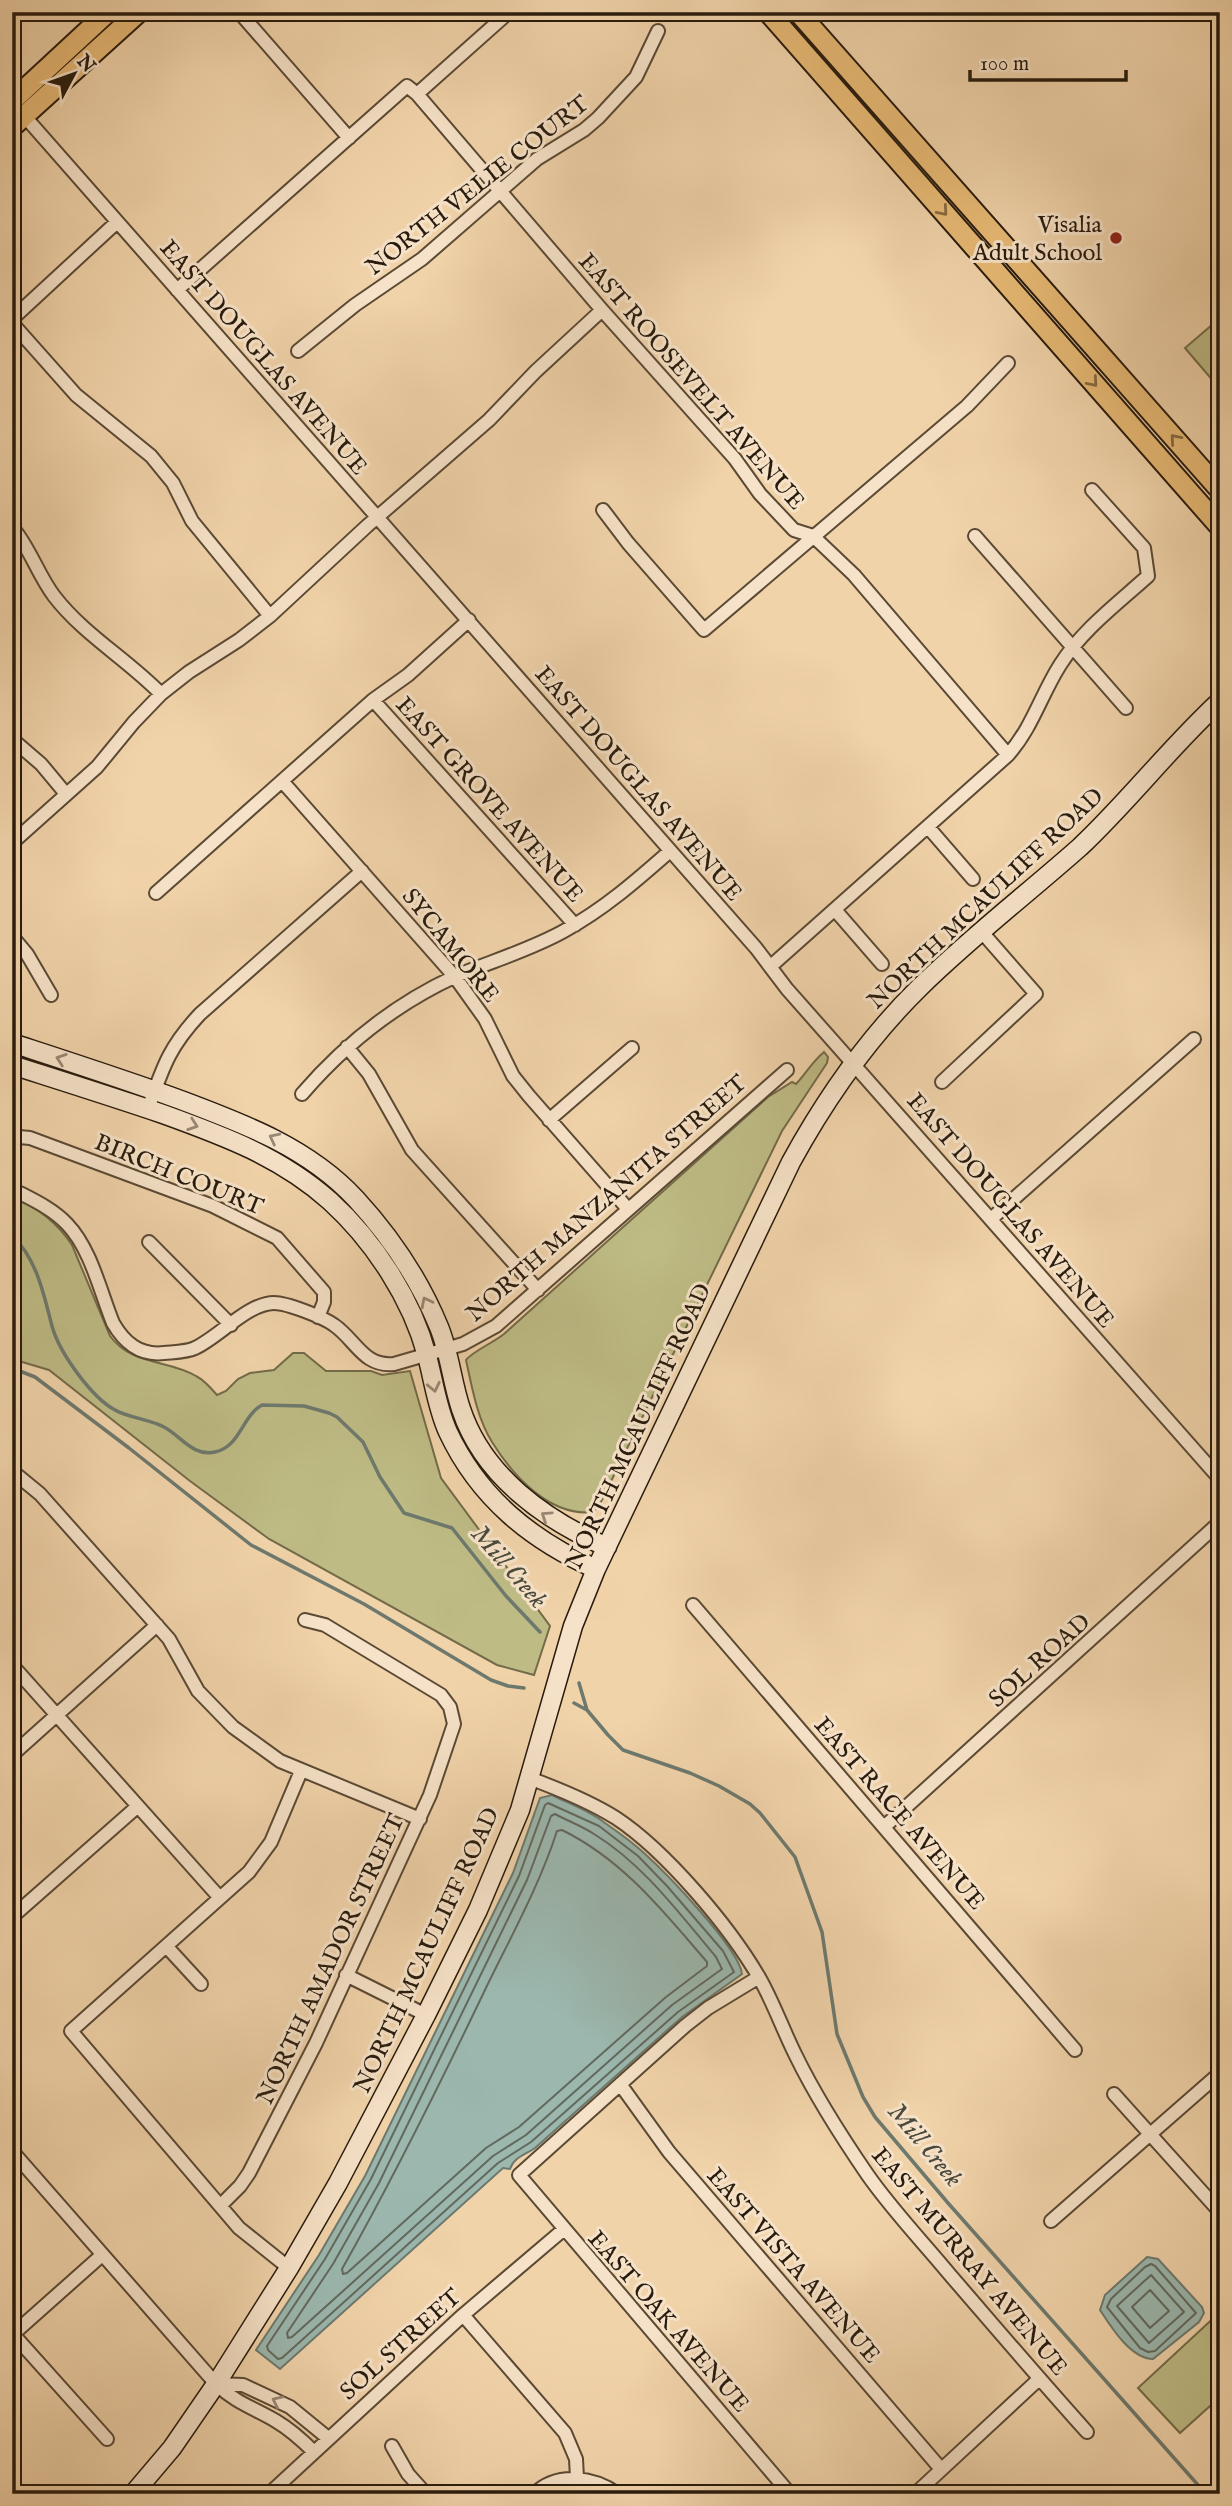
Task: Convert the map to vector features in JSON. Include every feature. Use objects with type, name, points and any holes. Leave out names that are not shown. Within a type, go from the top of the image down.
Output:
[{"type":"main road","points":[[16,103],[108,12]]},
{"type":"main road","points":[[102,46],[122,12]]},
{"type":"main road","points":[[16,103],[102,46],[139,12]]},
{"type":"main road","points":[[768,12],[1220,527]]},
{"type":"main road","points":[[798,12],[1220,490]]},
{"type":"main road","points":[[791,38],[819,53],[922,170],[933,178],[942,176]]},
{"type":"street","points":[[239,12],[349,138]]},
{"type":"street","points":[[177,290],[349,138],[509,12]]},
{"type":"street","name":"NORTH VELIE COURT","points":[[298,351],[355,305],[422,259],[537,159],[584,130],[598,118],[636,77],[658,31]]},
{"type":"street","name":"EAST ROOSEVELT AVENUE","points":[[412,90],[735,459],[760,494],[794,530],[813,536],[854,575],[1008,755]]},
{"type":"street","name":"EAST DOUGLAS AVENUE","points":[[16,103],[117,222],[771,966],[787,989],[1220,1479]]},
{"type":"street","points":[[117,222],[12,321],[76,395],[151,456],[173,483],[192,521],[270,616]]},
{"type":"street","points":[[12,843],[97,767],[161,694],[270,616],[377,517],[489,420],[536,371],[602,310]]},
{"type":"street","points":[[603,510],[628,543],[704,630],[967,406],[1008,363]]},
{"type":"street","points":[[771,966],[1008,755],[1030,725],[1060,664],[1087,632],[1148,576],[1144,548],[1092,490]]},
{"type":"street","points":[[12,527],[54,596],[80,626],[161,694]]},
{"type":"street","points":[[975,537],[1126,708]]},
{"type":"street","points":[[156,893],[373,700],[408,675],[469,620]]},
{"type":"street","name":"EAST GROVE AVENUE","points":[[373,700],[575,925]]},
{"type":"street","name":"NORTH MCAULIFF ROAD","points":[[133,2494],[172,2448],[289,2268],[362,2140],[426,2015],[500,1861],[529,1779],[573,1626],[596,1569],[791,1162],[825,1104],[853,1063],[907,1001],[981,931],[1081,845],[1194,725],[1220,702]]},
{"type":"street","points":[[12,738],[41,764],[66,794]]},
{"type":"street","name":"SYCAMORE","points":[[282,781],[455,977],[485,1019],[513,1076],[549,1121],[628,1209]]},
{"type":"street","points":[[928,827],[973,878]]},
{"type":"street","points":[[302,1094],[328,1063],[395,1009],[455,977],[530,948],[575,925],[612,902],[670,851]]},
{"type":"street","points":[[148,1109],[168,1054],[200,1013],[362,871]]},
{"type":"street","points":[[835,911],[882,964]]},
{"type":"street","points":[[942,1082],[1036,994],[981,931]]},
{"type":"street","points":[[12,936],[27,954],[51,995]]},
{"type":"street","points":[[991,1219],[1194,1039]]},
{"type":"street","points":[[12,1043],[231,1119],[305,1156],[334,1178],[356,1199],[399,1253],[439,1327],[461,1411],[483,1452],[499,1473],[538,1511],[560,1525],[607,1547]]},
{"type":"street","points":[[346,1047],[369,1074],[412,1150],[538,1290]]},
{"type":"street","points":[[549,1121],[632,1048]]},
{"type":"street","points":[[12,1065],[226,1136],[284,1165],[332,1202],[393,1278],[406,1303],[427,1354],[438,1405],[448,1432],[477,1482],[500,1506],[550,1547],[596,1569]]},
{"type":"street","name":"NORTH MANZANITA STREET","points":[[12,1189],[41,1204],[73,1231],[82,1245],[113,1323],[119,1334],[134,1349],[156,1354],[194,1349],[255,1308],[272,1303],[318,1317],[334,1325],[371,1362],[394,1364],[463,1344],[488,1332],[787,1070]]},
{"type":"street","name":"BIRCH COURT","points":[[12,1140],[19,1137],[30,1138],[200,1201],[276,1238],[324,1292],[324,1302],[318,1317]]},
{"type":"street","points":[[149,1242],[231,1325]]},
{"type":"street","points":[[12,1471],[40,1494],[157,1625],[178,1652],[198,1690],[220,1715],[265,1752],[301,1771],[419,1819]]},
{"type":"street","name":"SOL ROAD","points":[[884,1827],[1220,1522]]},
{"type":"street","name":"EAST RACE AVENUE","points":[[693,1605],[1075,2049]]},
{"type":"street","name":"NORTH AMADOR STREET","points":[[221,2205],[249,2173],[316,2043],[419,1819],[438,1774],[454,1724],[450,1707],[441,1695],[325,1625],[305,1620]]},
{"type":"street","points":[[12,1755],[157,1625]]},
{"type":"street","points":[[12,1665],[220,1898]]},
{"type":"street","points":[[289,2268],[239,2228],[71,2031],[248,1872],[271,1842],[301,1771]]},
{"type":"street","name":"EAST MURRAY AVENUE","points":[[529,1779],[573,1795],[633,1831],[657,1852],[700,1898],[727,1930],[759,1977],[808,2079],[869,2177],[1087,2432]]},
{"type":"street","points":[[12,1917],[138,1806]]},
{"type":"street","points":[[167,1947],[201,1984]]},
{"type":"street","points":[[346,1975],[426,2015]]},
{"type":"street","points":[[620,2084],[708,2008],[759,1977]]},
{"type":"street","points":[[1051,2221],[1220,2073]]},
{"type":"street","name":"EAST OAK AVENUE","points":[[620,2084],[519,2175],[790,2494]]},
{"type":"street","name":"EAST VISTA AVENUE","points":[[620,2084],[669,2152],[941,2469]]},
{"type":"street","points":[[1114,2094],[1220,2212]]},
{"type":"street","points":[[12,2151],[231,2399],[275,2420],[296,2434],[314,2452]]},
{"type":"street","name":"SOL STREET","points":[[269,2494],[463,2315],[563,2230]]},
{"type":"street","points":[[103,2255],[13,2334],[107,2439]]},
{"type":"street","points":[[463,2315],[565,2433],[576,2459],[577,2478]]},
{"type":"street","points":[[915,2494],[1039,2379]]},
{"type":"street","points":[[216,2384],[243,2385],[290,2407],[328,2438]]},
{"type":"street","points":[[392,2446],[404,2468],[426,2494]]},
{"type":"street","points":[[534,2494],[558,2480],[577,2478],[600,2483],[618,2494]]},
{"type":"shaded area","points":[[1220,318],[1220,389],[1185,348]]},
{"type":"shaded area","points":[[824,1052],[828,1057],[827,1063],[782,1131],[599,1506],[593,1512],[577,1512],[548,1501],[522,1480],[492,1442],[479,1413],[466,1360],[504,1334],[768,1097],[792,1082],[796,1084]]},
{"type":"shaded area","points":[[12,1196],[46,1216],[72,1245],[110,1336],[119,1346],[139,1357],[196,1376],[217,1395],[250,1373],[274,1370],[293,1353],[304,1353],[326,1371],[371,1371],[382,1375],[410,1371],[441,1478],[550,1626],[534,1675],[497,1665],[269,1539],[190,1481],[49,1370],[12,1359]]},
{"type":"shaded area","points":[[1220,2312],[1220,2397],[1180,2433],[1138,2388]]},
{"type":"water","points":[[552,1795],[599,1819],[644,1853],[684,1893],[729,1947],[742,1974],[682,2017],[535,2148],[517,2159],[510,2169],[503,2168],[280,2369],[256,2350],[319,2255],[365,2176],[513,1873],[540,1798]]},
{"type":"water","points":[[1147,2257],[1158,2259],[1202,2307],[1204,2313],[1199,2322],[1153,2359],[1145,2358],[1129,2348],[1100,2310],[1105,2295]]},
{"type":"waterway","name":"Mill Creek","points":[[12,1236],[34,1266],[61,1348],[86,1385],[106,1404],[120,1412],[164,1427],[194,1449],[207,1453],[223,1449],[230,1444],[250,1416],[262,1405],[304,1406],[337,1417],[363,1442],[380,1477],[404,1513],[452,1528],[506,1596],[540,1632]]},
{"type":"waterway","points":[[12,1368],[35,1377],[251,1545],[364,1604],[491,1680],[524,1688]]},
{"type":"waterway","name":"Mill Creek","points":[[579,1683],[587,1710],[623,1750],[690,1773],[750,1804],[795,1857],[822,1932],[837,2034],[863,2097],[875,2117],[1206,2494]]},
{"type":"waterway","points":[[574,1703],[585,1709]]},
{"type":"place","name":"Visalia Adult School","points":[[1116,238]]}]
